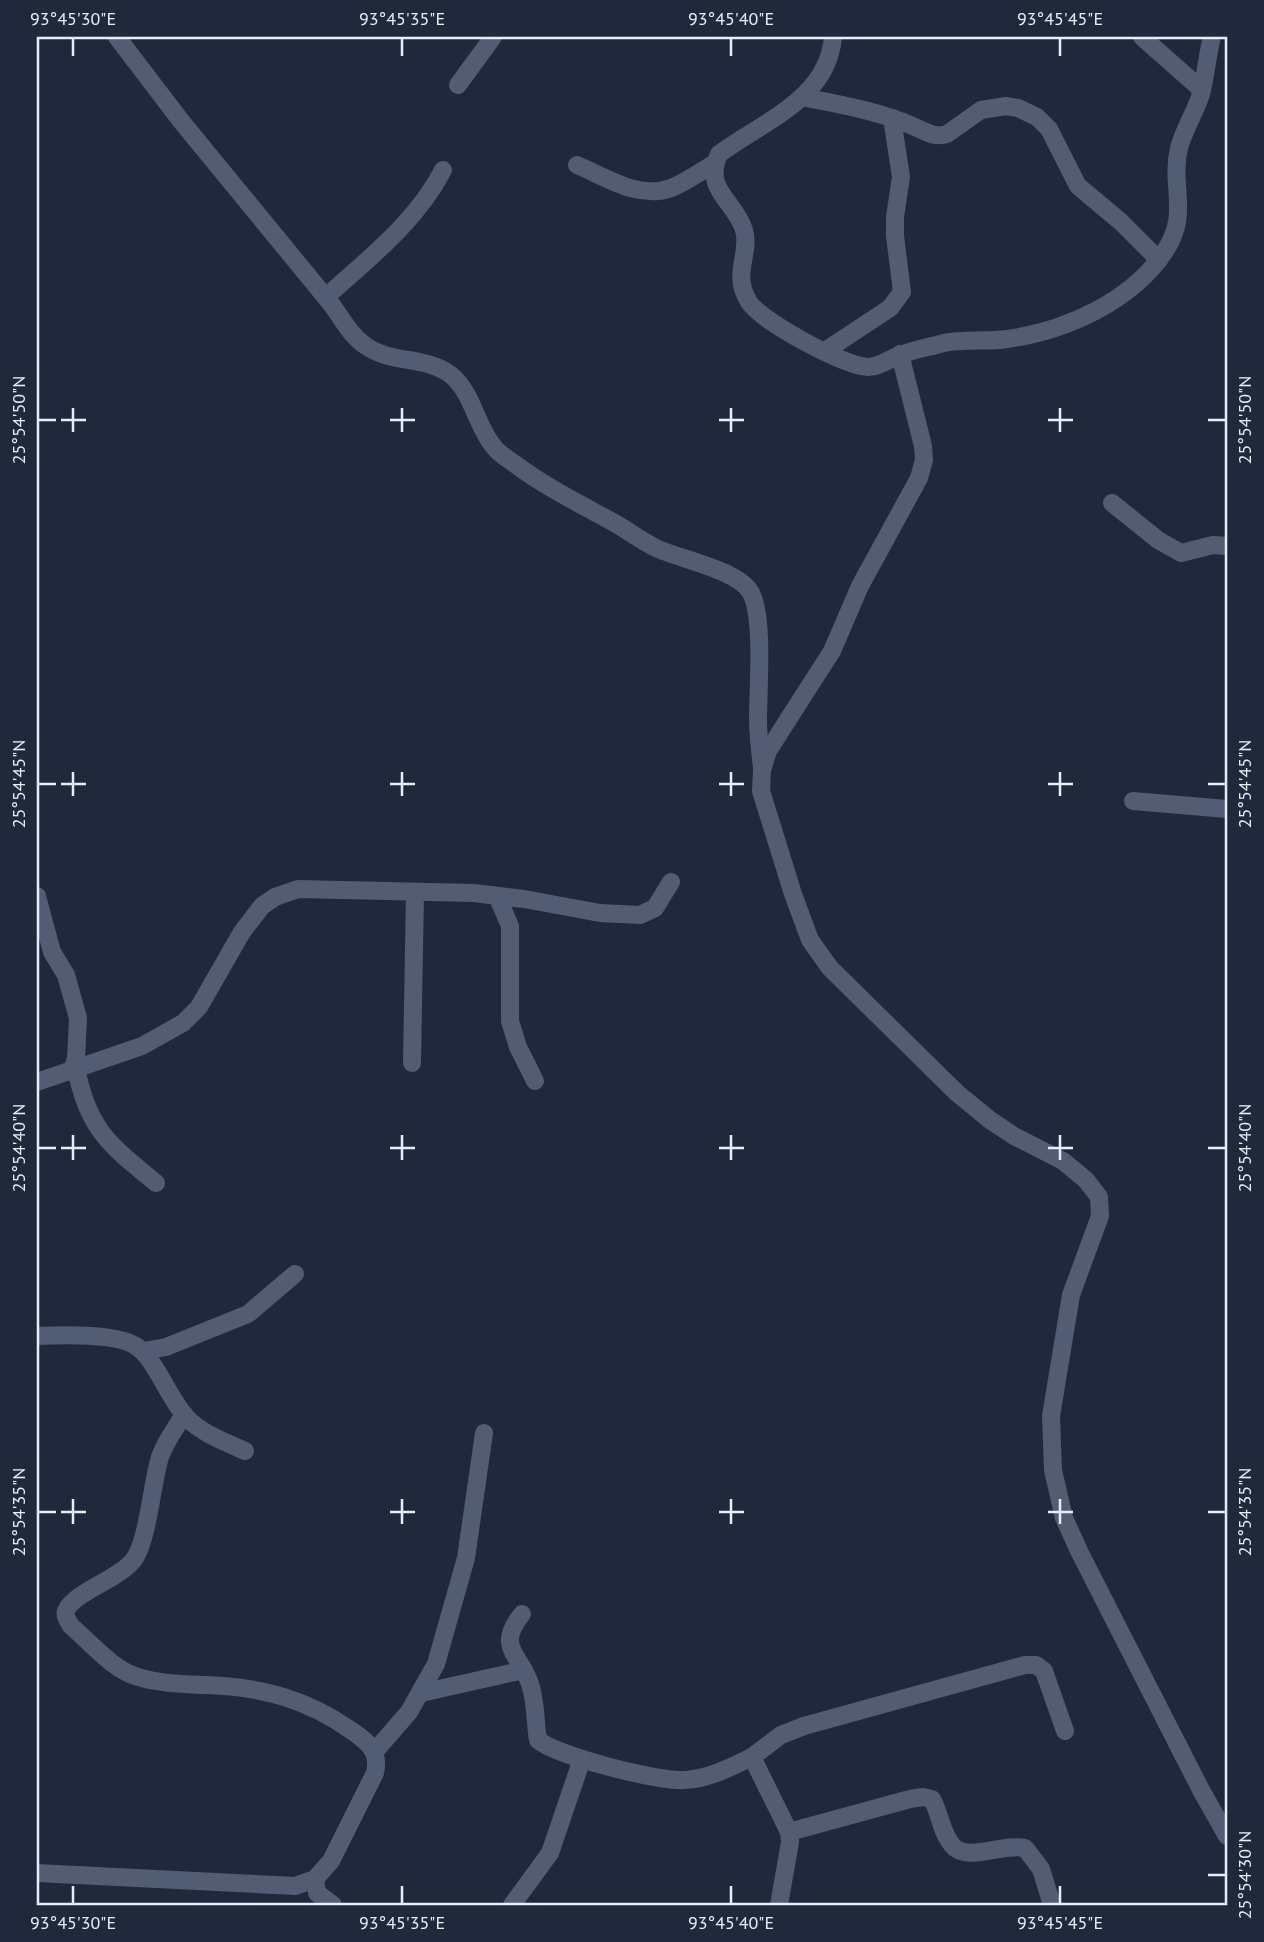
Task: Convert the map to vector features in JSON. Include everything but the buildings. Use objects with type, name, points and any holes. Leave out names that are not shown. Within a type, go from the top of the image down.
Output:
[{"type":"street","points":[[117,37],[181,121],[326,297],[354,335],[367,347],[386,355],[436,366],[452,375],[495,450],[533,477],[642,541],[665,552],[712,567],[750,591],[756,608],[759,662],[761,791],[810,940],[830,968],[957,1093],[1014,1136],[1063,1161],[1086,1180],[1099,1197],[1100,1216],[1071,1295],[1061,1350],[1051,1416],[1053,1470],[1065,1518],[1080,1553],[1227,1836]]},
{"type":"street","points":[[458,85],[493,37]]},
{"type":"street","points":[[834,37],[826,64],[803,97],[769,123],[719,154],[715,163],[716,182],[744,231],[741,278],[743,291],[750,304],[765,318],[824,351],[848,362],[871,367],[900,354],[949,342],[1006,339],[1065,325],[1096,310],[1132,287],[1152,270],[1177,230],[1179,219],[1176,165],[1180,146],[1202,90],[1212,37]]},
{"type":"street","points":[[1142,37],[1202,90]]},
{"type":"street","points":[[803,97],[866,110],[940,136],[981,110],[1006,106],[1018,108],[1037,117],[1049,129],[1077,186],[1121,222],[1159,260]]},
{"type":"street","points":[[824,351],[890,308],[901,292],[895,217],[901,177],[892,118]]},
{"type":"street","points":[[577,165],[636,190],[649,192],[673,188],[715,163]]},
{"type":"street","points":[[326,297],[382,247],[432,191],[443,170]]},
{"type":"street","points":[[762,770],[768,751],[832,651],[860,586],[919,478],[924,460],[923,446],[900,354]]},
{"type":"street","points":[[1112,503],[1158,540],[1181,553],[1213,545],[1227,546]]},
{"type":"street","points":[[1133,802],[1227,809]]},
{"type":"street","points":[[37,1082],[142,1046],[183,1023],[199,1007],[242,932],[262,906],[275,897],[298,889],[474,893],[600,913],[640,915],[655,908],[671,882]]},
{"type":"street","points":[[412,1063],[415,892]]},
{"type":"street","points":[[37,896],[52,952],[66,975],[78,1018],[74,1069],[86,1107],[108,1142],[156,1183]]},
{"type":"street","points":[[497,896],[510,926],[512,1033],[536,1081]]},
{"type":"street","points":[[144,1351],[166,1347],[248,1314],[295,1273]]},
{"type":"street","points":[[37,1336],[117,1339],[132,1343],[144,1351],[164,1388],[184,1414],[208,1434],[245,1451]]},
{"type":"street","points":[[37,1873],[295,1886],[315,1879],[331,1861],[375,1773],[378,1761],[375,1751],[367,1741],[334,1718],[300,1701],[245,1688],[174,1684],[125,1673],[71,1626],[66,1617],[66,1611],[71,1604],[113,1578],[136,1557],[161,1456],[184,1414]]},
{"type":"street","points":[[375,1751],[408,1712],[436,1664],[466,1558],[484,1433]]},
{"type":"street","points":[[522,1614],[511,1628],[510,1639],[512,1650],[531,1686],[538,1740],[554,1750],[582,1759],[666,1780],[686,1780],[727,1769],[752,1757],[781,1735],[815,1722],[1025,1665],[1036,1665],[1044,1671],[1065,1731]]},
{"type":"street","points":[[421,1693],[524,1670]]},
{"type":"street","points":[[752,1757],[789,1832],[790,1842],[779,1905]]},
{"type":"street","points":[[512,1905],[550,1853],[582,1759]]},
{"type":"street","points":[[789,1832],[910,1799],[932,1799],[947,1837],[958,1851],[966,1854],[1014,1846],[1025,1849],[1041,1869],[1052,1905]]},
{"type":"street","points":[[315,1879],[317,1893],[333,1905]]}]
